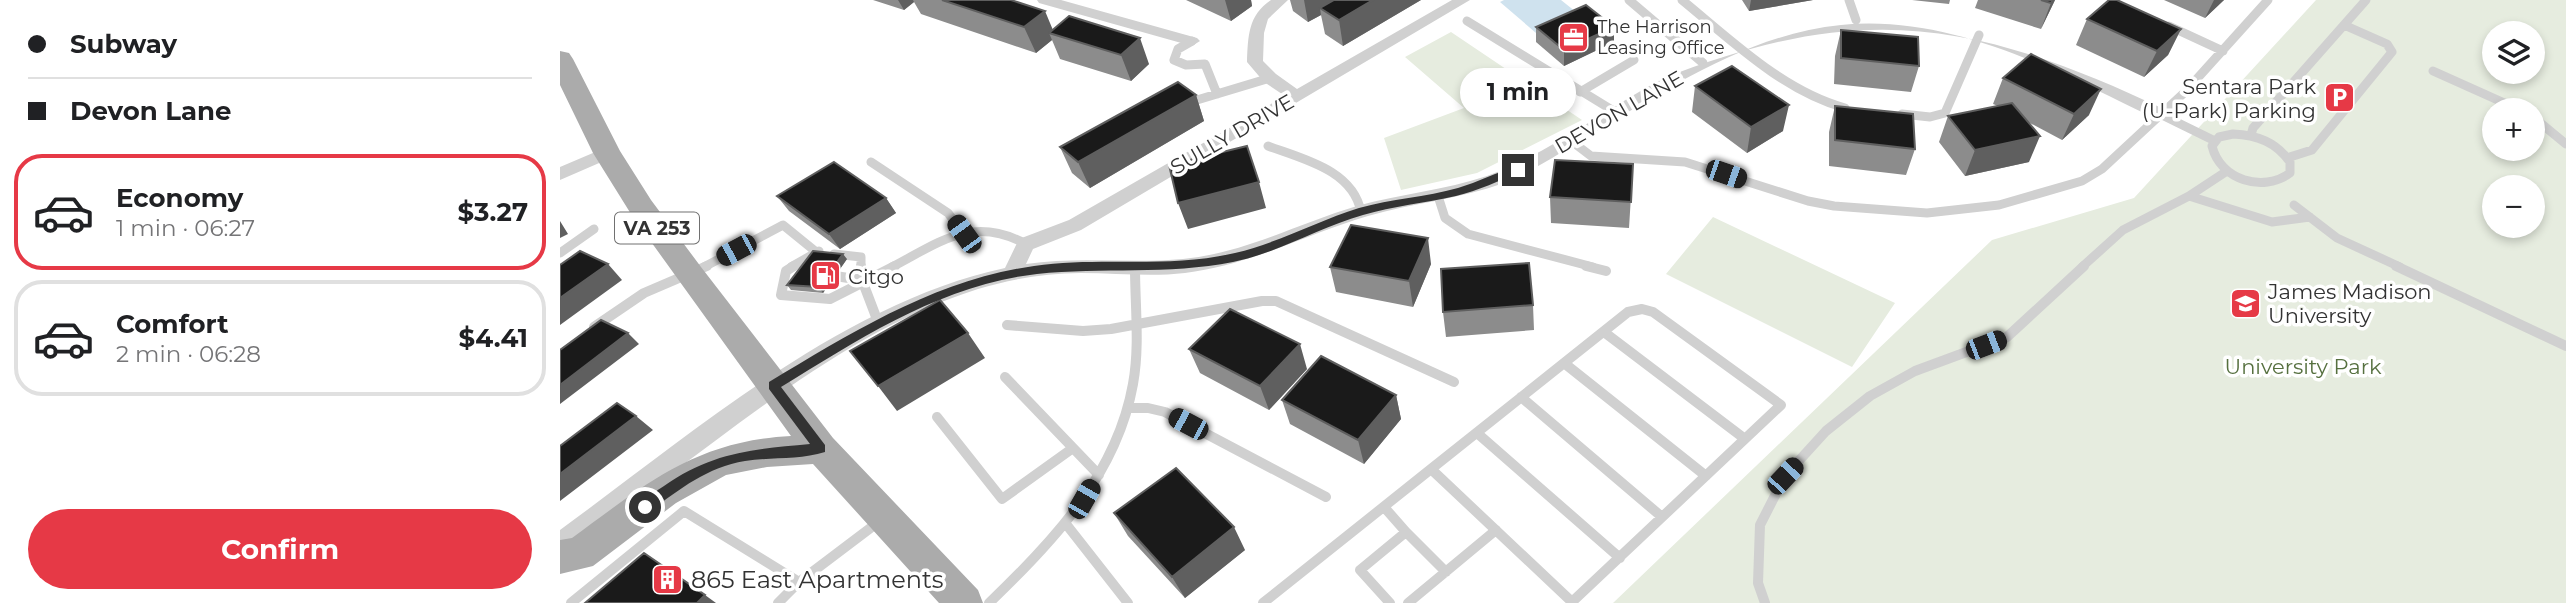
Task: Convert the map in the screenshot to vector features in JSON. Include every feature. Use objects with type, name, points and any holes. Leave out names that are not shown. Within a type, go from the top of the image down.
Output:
[{"type":"main road","name":"VA 253","points":[[560,59],[607,153],[690,275],[821,449],[964,603]]},
{"type":"main road","points":[[560,557],[580,554],[688,476],[715,464],[743,456],[821,449]]},
{"type":"street","points":[[1044,0],[1192,41]]},
{"type":"street","points":[[1281,0],[1260,16],[1256,27],[1255,62],[1270,78],[1297,97]]},
{"type":"street","name":"SULLY DRIVE","points":[[1026,244],[1074,225],[1463,0]]},
{"type":"street","name":"DEVON LANE","points":[[560,543],[773,385],[878,322],[954,290],[1012,274],[1076,266],[1184,266],[1233,258],[1361,212],[1438,196],[1503,177],[1739,44],[1793,27],[1856,20],[1921,24],[1979,36],[2032,53],[2160,114]]},
{"type":"street","points":[[560,174],[607,153]]},
{"type":"street","points":[[1012,274],[1026,244]]},
{"type":"lane","points":[[1629,0],[1703,63]]},
{"type":"lane","points":[[1682,0],[1739,44],[1825,102],[1854,109]]},
{"type":"lane","points":[[1849,0],[1856,20]]},
{"type":"lane","points":[[1570,140],[1591,156],[1685,162],[1808,201],[1861,210],[1934,213],[1999,205],[2082,181],[2115,157],[2185,92],[2269,0]]},
{"type":"lane","points":[[2251,135],[2253,128],[2366,0]]},
{"type":"lane","points":[[1466,21],[1617,113]]},
{"type":"lane","points":[[2163,23],[2222,51]]},
{"type":"lane","points":[[2287,158],[2312,150],[2392,51],[2387,44],[2344,25]]},
{"type":"lane","points":[[1893,113],[1930,117],[1945,113],[1979,36]]},
{"type":"lane","points":[[1192,41],[1178,49],[1174,60],[1186,65],[1205,64],[1217,93]]},
{"type":"lane","points":[[1580,92],[1634,60]]},
{"type":"lane","points":[[2433,71],[2493,98]]},
{"type":"lane","points":[[1175,109],[1217,93],[1270,78]]},
{"type":"lane","points":[[2160,114],[2215,141],[2233,134],[2251,135],[2270,142],[2287,158],[2290,173],[2278,181],[2259,183],[2227,171],[2212,152],[2215,141]]},
{"type":"lane","points":[[2545,127],[2566,144]]},
{"type":"lane","points":[[1268,146],[1345,180],[1356,192],[1361,212]]},
{"type":"lane","points":[[871,162],[948,212],[964,234]]},
{"type":"lane","points":[[1765,603],[1758,583],[1760,524],[1785,476],[1826,431],[1870,396],[1914,372],[2007,337],[2123,230],[2189,196],[2227,171]]},
{"type":"lane","points":[[1438,196],[1445,219],[1468,234],[1606,271]]},
{"type":"lane","points":[[2189,196],[2272,222],[2310,217]]},
{"type":"lane","points":[[2294,205],[2337,237],[2566,346]]},
{"type":"lane","points":[[589,331],[637,297],[690,275],[783,225],[815,251],[861,257],[862,281],[878,322]]},
{"type":"lane","points":[[560,253],[594,229]]},
{"type":"lane","points":[[815,251],[786,271],[781,295],[830,299],[953,236],[982,230],[1004,232],[1026,244]]},
{"type":"lane","points":[[989,603],[1066,524],[1099,475],[1115,443],[1134,382],[1135,268]]},
{"type":"lane","points":[[786,271],[804,273]]},
{"type":"lane","points":[[835,276],[862,281]]},
{"type":"lane","points":[[1007,326],[1083,331],[1135,325],[1262,301],[1276,301],[1454,382]]},
{"type":"lane","points":[[1263,603],[1384,507],[1431,469],[1477,432],[1628,312],[1642,309],[1653,312],[1781,405],[1573,603],[1431,469]]},
{"type":"lane","points":[[1604,331],[1745,439]]},
{"type":"lane","points":[[1564,363],[1706,476]]},
{"type":"lane","points":[[1005,377],[1099,475]]},
{"type":"lane","points":[[1521,397],[1662,517]]},
{"type":"lane","points":[[1128,408],[1165,412],[1326,497]]},
{"type":"lane","points":[[937,417],[1002,499],[1073,448]]},
{"type":"lane","points":[[1477,432],[1619,558]]},
{"type":"lane","points":[[1384,507],[1446,572]]},
{"type":"lane","points":[[571,603],[684,511],[799,582]]},
{"type":"lane","points":[[778,603],[799,582],[883,518]]},
{"type":"lane","points":[[1066,524],[1128,603]]},
{"type":"lane","points":[[1408,603],[1496,530]]},
{"type":"lane","points":[[1390,603],[1360,570],[1406,532]]},
{"type":"green space","name":"University Park","points":[[2316,0],[2566,0],[2566,603],[1613,603],[1992,240],[2134,198]]},
{"type":"green space","points":[[1451,32],[1582,120],[1477,173],[1401,190],[1384,138],[1464,108],[1405,57]]},
{"type":"green space","points":[[1713,217],[1895,303],[1852,367],[1666,274]]},
{"type":"water","points":[[1561,0],[1586,20],[1543,39],[1500,2]]},
{"type":"building","points":[[942,0],[1011,0],[1045,11],[1024,27]]},
{"type":"building","points":[[1334,0],[1373,0],[1339,20],[1320,8]]},
{"type":"building","points":[[2109,0],[2117,0],[2181,29],[2157,51],[2087,19]]},
{"type":"building","points":[[1586,5],[1614,27],[1564,50],[1536,27]]},
{"type":"building","points":[[1069,16],[1140,38],[1121,55],[1049,33]]},
{"type":"building","points":[[1841,30],[1918,37],[1919,66],[1841,58]]},
{"type":"building","points":[[2031,54],[2101,89],[2074,114],[2003,78]]},
{"type":"building","points":[[1732,66],[1789,105],[1751,127],[1695,86]]},
{"type":"building","points":[[1178,82],[1196,95],[1078,162],[1060,147]]},
{"type":"building","points":[[2012,103],[2040,136],[1975,150],[1948,116]]},
{"type":"building","points":[[1835,106],[1913,114],[1915,149],[1835,140]]},
{"type":"building","points":[[1247,146],[1259,182],[1178,203],[1169,165]]},
{"type":"building","points":[[1555,160],[1633,164],[1631,202],[1550,197]]},
{"type":"building","points":[[834,162],[886,198],[829,234],[777,196]]},
{"type":"building","points":[[1351,225],[1428,238],[1409,281],[1330,267]]},
{"type":"building","points":[[580,251],[608,264],[560,298],[560,265]]},
{"type":"building","points":[[813,251],[843,254],[819,287],[787,285]]},
{"type":"building","points":[[1529,263],[1533,305],[1443,312],[1441,269]]},
{"type":"building","points":[[940,300],[968,333],[878,386],[850,351]]},
{"type":"building","points":[[1230,309],[1300,344],[1260,386],[1189,349]]},
{"type":"building","points":[[601,320],[628,333],[560,385],[560,350]]},
{"type":"building","points":[[1321,356],[1396,395],[1358,440],[1282,400]]},
{"type":"building","points":[[617,403],[636,416],[560,474],[560,446]]},
{"type":"building","points":[[1176,468],[1234,527],[1172,577],[1114,513]]},
{"type":"building","points":[[644,553],[705,595],[697,603],[585,603]]},
{"type":"place","name":"The Harrison Leasing Office","points":[[1574,37]]},
{"type":"place","name":"Sentara Park (U-Park) Parking","points":[[2339,98]]},
{"type":"place","name":"Citgo","points":[[825,276]]},
{"type":"place","name":"James Madison University","points":[[2245,303]]},
{"type":"place","name":"865 East Apartments","points":[[668,579]]},
{"type":"route","points":[[645,507],[688,476],[715,464],[743,456],[821,449],[773,385],[878,322],[924,301],[975,283],[1033,270],[1076,266],[1184,266],[1233,258],[1361,212],[1459,191],[1518,170]]}]
